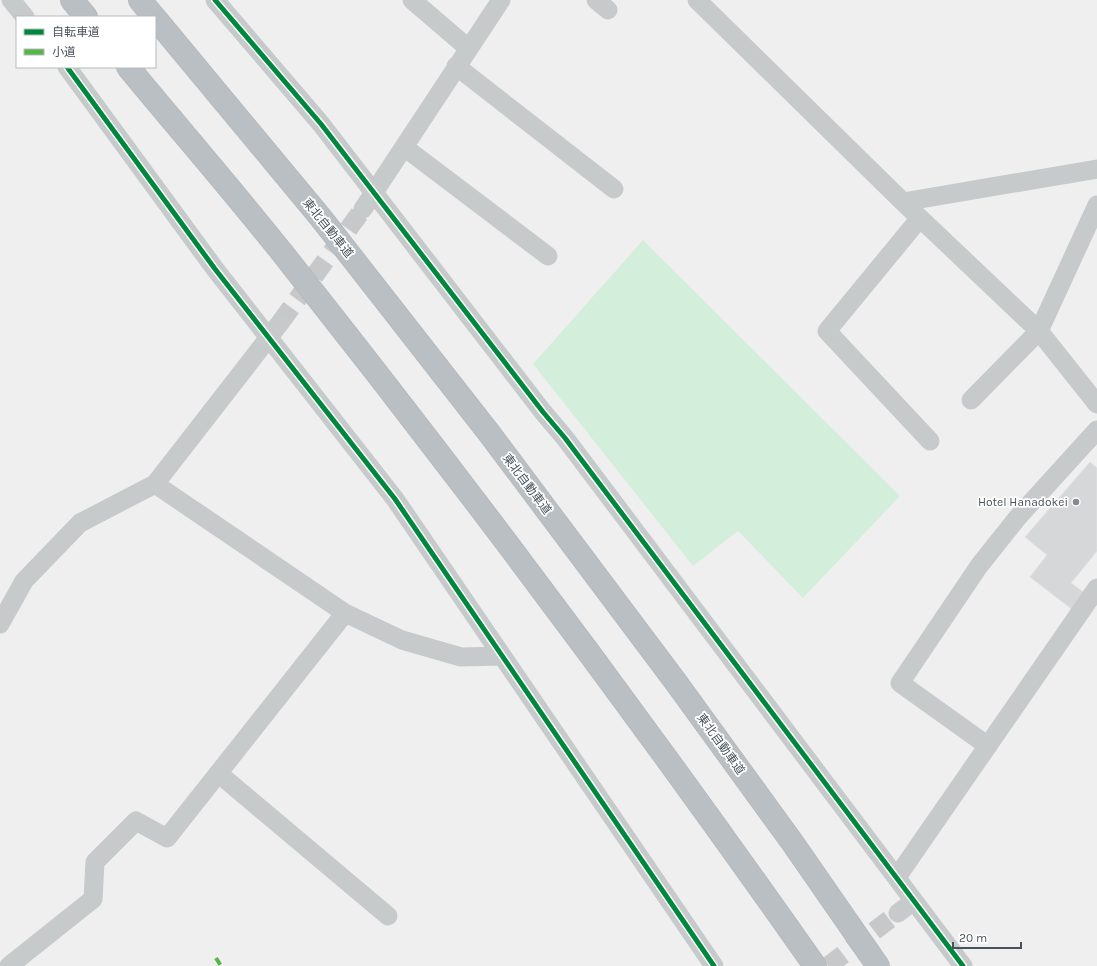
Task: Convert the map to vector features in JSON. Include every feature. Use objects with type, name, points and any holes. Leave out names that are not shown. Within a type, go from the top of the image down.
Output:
[{"type":"highway","points":[[72,0],[85,16]]},
{"type":"highway","name":"東北自動車道","points":[[140,0],[153,16]]},
{"type":"highway","name":"東北自動車道","points":[[156,19],[321,218],[489,433],[675,681],[792,842],[878,966]]},
{"type":"highway","points":[[129,68],[283,254],[445,462],[636,715],[816,966]]},
{"type":"street","points":[[11,0],[24,16]]},
{"type":"street","points":[[215,0],[322,124],[533,400],[565,438],[963,966]]},
{"type":"street","points":[[412,0],[468,48]]},
{"type":"street","points":[[363,209],[501,0]]},
{"type":"street","points":[[697,0],[903,202],[1039,330],[1097,404]]},
{"type":"street","points":[[456,66],[614,189]]},
{"type":"street","points":[[68,68],[214,269],[395,499],[714,966]]},
{"type":"street","points":[[404,147],[548,256]]},
{"type":"street","points":[[903,202],[1097,169]]},
{"type":"street","points":[[971,400],[1039,330],[1097,205]]},
{"type":"street","points":[[920,218],[827,331],[930,441]]},
{"type":"street","points":[[0,624],[24,581],[80,523],[155,484],[280,323]]},
{"type":"street","points":[[988,746],[900,683],[979,566],[1018,517],[1097,430]]},
{"type":"street","points":[[155,484],[345,613],[402,640],[461,657],[502,656]]},
{"type":"street","points":[[897,878],[1097,588]]},
{"type":"street","points":[[9,966],[93,899],[96,862],[136,821],[167,838],[345,613]]},
{"type":"street","points":[[218,773],[388,916]]},
{"type":"street","points":[[898,913],[914,901]]},
{"type":"green space","points":[[643,240],[900,496],[803,598],[738,531],[693,566],[533,364]]},
{"type":"building","name":"Hotel Hanadokei","points":[[1090,462],[1097,468],[1097,551],[1071,583],[1086,594],[1073,610],[1030,577],[1047,555],[1025,537]]},
{"type":"tunnel","points":[[280,323],[363,209]]},
{"type":"tunnel","points":[[828,966],[898,913]]},
{"type":"marked path","points":[[216,958],[221,966]]},
{"type":"cycle path","points":[[215,0],[321,124],[543,412],[565,438],[963,966]]},
{"type":"cycle path","points":[[68,68],[215,269],[395,499],[714,966]]},
{"type":"place","name":"Hotel Hanadokei","points":[[1076,502]]}]
